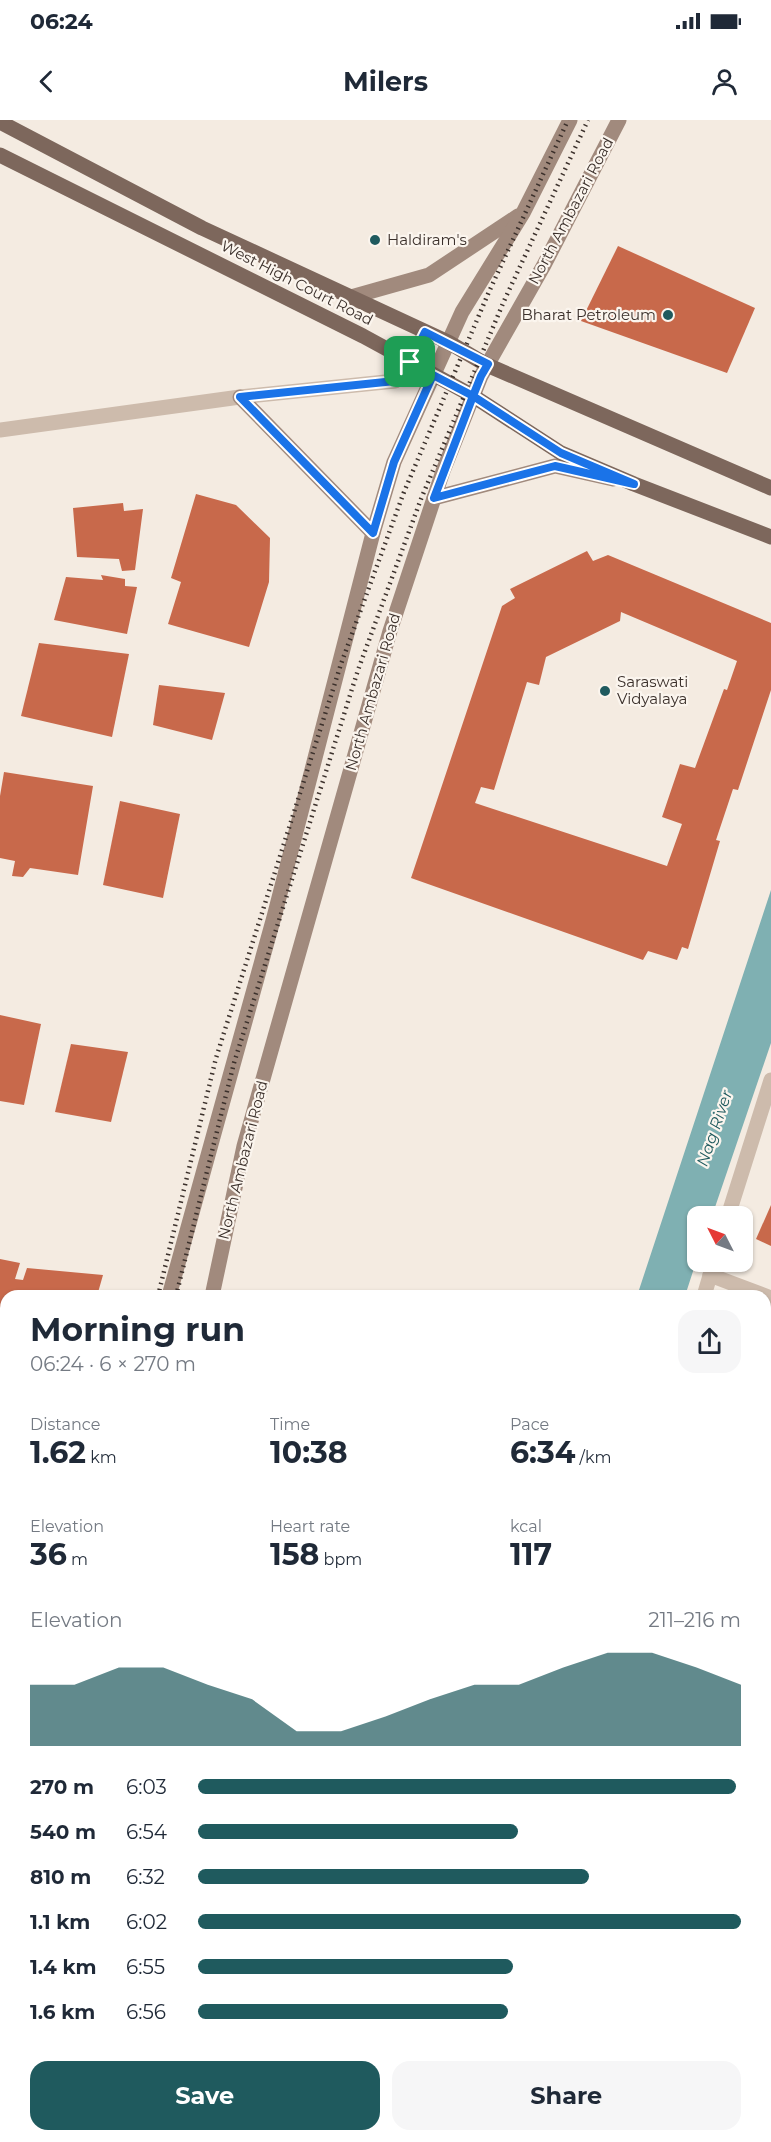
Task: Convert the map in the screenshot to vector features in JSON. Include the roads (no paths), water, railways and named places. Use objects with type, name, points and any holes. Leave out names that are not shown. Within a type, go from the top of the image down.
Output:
[{"type":"main road","points":[[171,1290],[274,917],[373,533],[394,462],[464,308],[523,213],[570,120]]},
{"type":"main road","name":"North Ambazari Road","points":[[213,1290],[244,1146],[390,632],[434,498],[481,376],[544,265],[619,120]]},
{"type":"main road","name":"West High Court Road","points":[[0,122],[202,228],[448,342],[488,364],[771,488]]},
{"type":"main road","name":"West High Court Road","points":[[0,155],[363,336],[473,396],[561,453],[771,537]]},
{"type":"main road","points":[[351,297],[429,276],[523,213]]},
{"type":"main road","points":[[240,397],[373,533]]},
{"type":"main road","points":[[434,498],[555,466],[634,484]]},
{"type":"street","points":[[0,430],[240,397],[395,381],[410,362],[425,332]]},
{"type":"street","points":[[731,1206],[771,1080]]},
{"type":"street","points":[[706,1290],[711,1272]]},
{"type":"street","points":[[720,1272],[755,1290]]},
{"type":"water","name":"Nag River","points":[[771,890],[771,1043],[715,1206],[687,1206],[687,1272],[693,1272],[687,1290],[639,1290]]},
{"type":"railway","points":[[159,1290],[216,1058],[341,664],[404,492],[488,294],[568,120]]},
{"type":"railway","points":[[177,1290],[234,1063],[358,670],[421,499],[504,301],[588,120]]},
{"type":"place","name":"Haldiram's","points":[[375,240]]},
{"type":"place","name":"Bharat Petroleum","points":[[668,315]]},
{"type":"place","name":"Saraswati Vidyalaya","points":[[605,691]]}]
